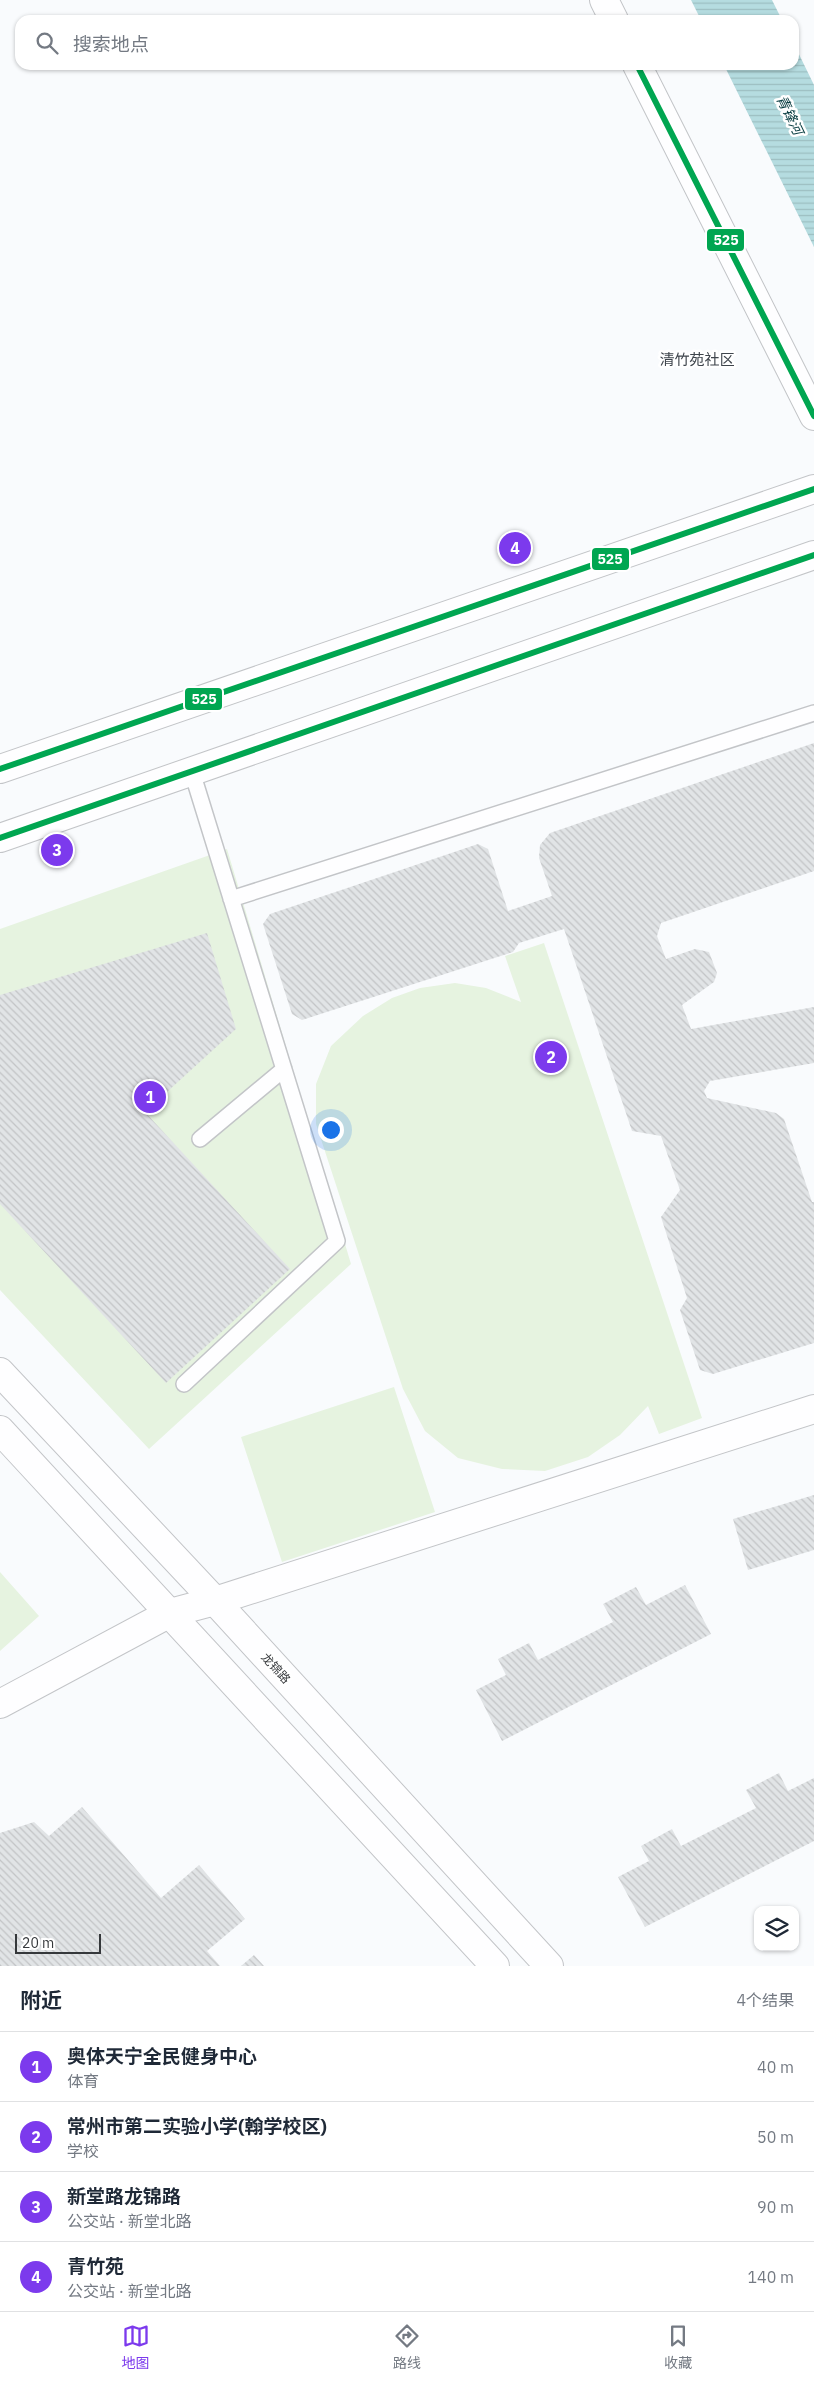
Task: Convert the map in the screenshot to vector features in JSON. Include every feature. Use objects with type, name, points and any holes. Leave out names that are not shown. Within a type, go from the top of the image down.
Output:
[{"type":"main road","points":[[604,0],[612,15]]},
{"type":"main road","points":[[640,70],[814,416]]},
{"type":"main road","points":[[0,769],[814,489]]},
{"type":"main road","points":[[0,838],[814,555]]},
{"type":"main road","name":"龙锦路","points":[[0,1372],[215,1601],[549,1966]]},
{"type":"main road","points":[[0,1704],[170,1613],[215,1601],[814,1409]]},
{"type":"main road","points":[[0,1430],[495,1966]]},
{"type":"lane","points":[[231,899],[814,713]]},
{"type":"lane","points":[[184,1384],[337,1242],[192,772]]},
{"type":"lane","points":[[200,1139],[284,1069]]},
{"type":"green space","points":[[227,849],[351,1264],[149,1449],[0,1290],[0,929]]},
{"type":"green space","points":[[544,943],[702,1418],[659,1434],[648,1406],[620,1435],[588,1457],[545,1471],[502,1469],[458,1458],[425,1431],[403,1389],[316,1124],[316,1084],[331,1046],[363,1016],[392,998],[420,988],[455,983],[486,988],[521,1002],[505,956]]},
{"type":"green space","points":[[394,1387],[435,1512],[282,1562],[241,1437]]},
{"type":"green space","points":[[0,1572],[39,1616],[0,1651]]},
{"type":"water","points":[[691,0],[772,0],[780,15],[698,15]]},
{"type":"water","name":"青锋河","points":[[799,54],[814,85],[814,247],[726,70],[799,70]]},
{"type":"building","points":[[814,743],[814,871],[661,923],[657,936],[666,959],[695,949],[709,952],[717,973],[714,982],[682,1005],[691,1029],[814,1007],[814,1063],[710,1081],[704,1091],[707,1098],[776,1113],[784,1119],[812,1202],[814,1202],[814,1343],[713,1374],[700,1370],[680,1310],[687,1298],[661,1217],[680,1190],[661,1136],[632,1131],[564,929],[519,943],[513,952],[302,1020],[292,1014],[263,924],[270,914],[478,844],[488,849],[508,911],[552,896],[539,858],[540,845],[550,833]]},
{"type":"building","points":[[207,933],[236,1029],[145,1112],[290,1269],[166,1383],[0,1204],[0,995]]},
{"type":"building","points":[[814,1495],[814,1550],[748,1570],[733,1519]]},
{"type":"building","points":[[685,1585],[711,1634],[502,1741],[476,1690],[506,1675],[498,1659],[529,1643],[538,1660],[613,1622],[603,1604],[636,1587],[646,1605]]},
{"type":"building","points":[[779,1773],[788,1791],[814,1778],[814,1841],[645,1927],[618,1877],[649,1861],[641,1846],[672,1829],[681,1846],[756,1808],[746,1790]]},
{"type":"building","points":[[82,1807],[161,1898],[199,1865],[245,1919],[207,1951],[220,1966],[0,1966],[0,1833],[34,1822],[49,1836]]},
{"type":"building","points":[[254,1955],[264,1966],[241,1966]]},
{"type":"transit line","name":"525","points":[[640,70],[814,416]]},
{"type":"transit line","name":"525","points":[[0,769],[814,489]]},
{"type":"transit line","name":"525","points":[[0,838],[814,555]]},
{"type":"place","name":"青竹苑","points":[[515,548]]},
{"type":"place","name":"新堂路龙锦路","points":[[57,850]]},
{"type":"place","name":"常州市第二实验小学(翰学校区)","points":[[551,1057]]},
{"type":"place","name":"奥体天宁全民健身中心","points":[[150,1097]]},
{"type":"district","name":"清竹苑社区","points":[[697,359]]}]
